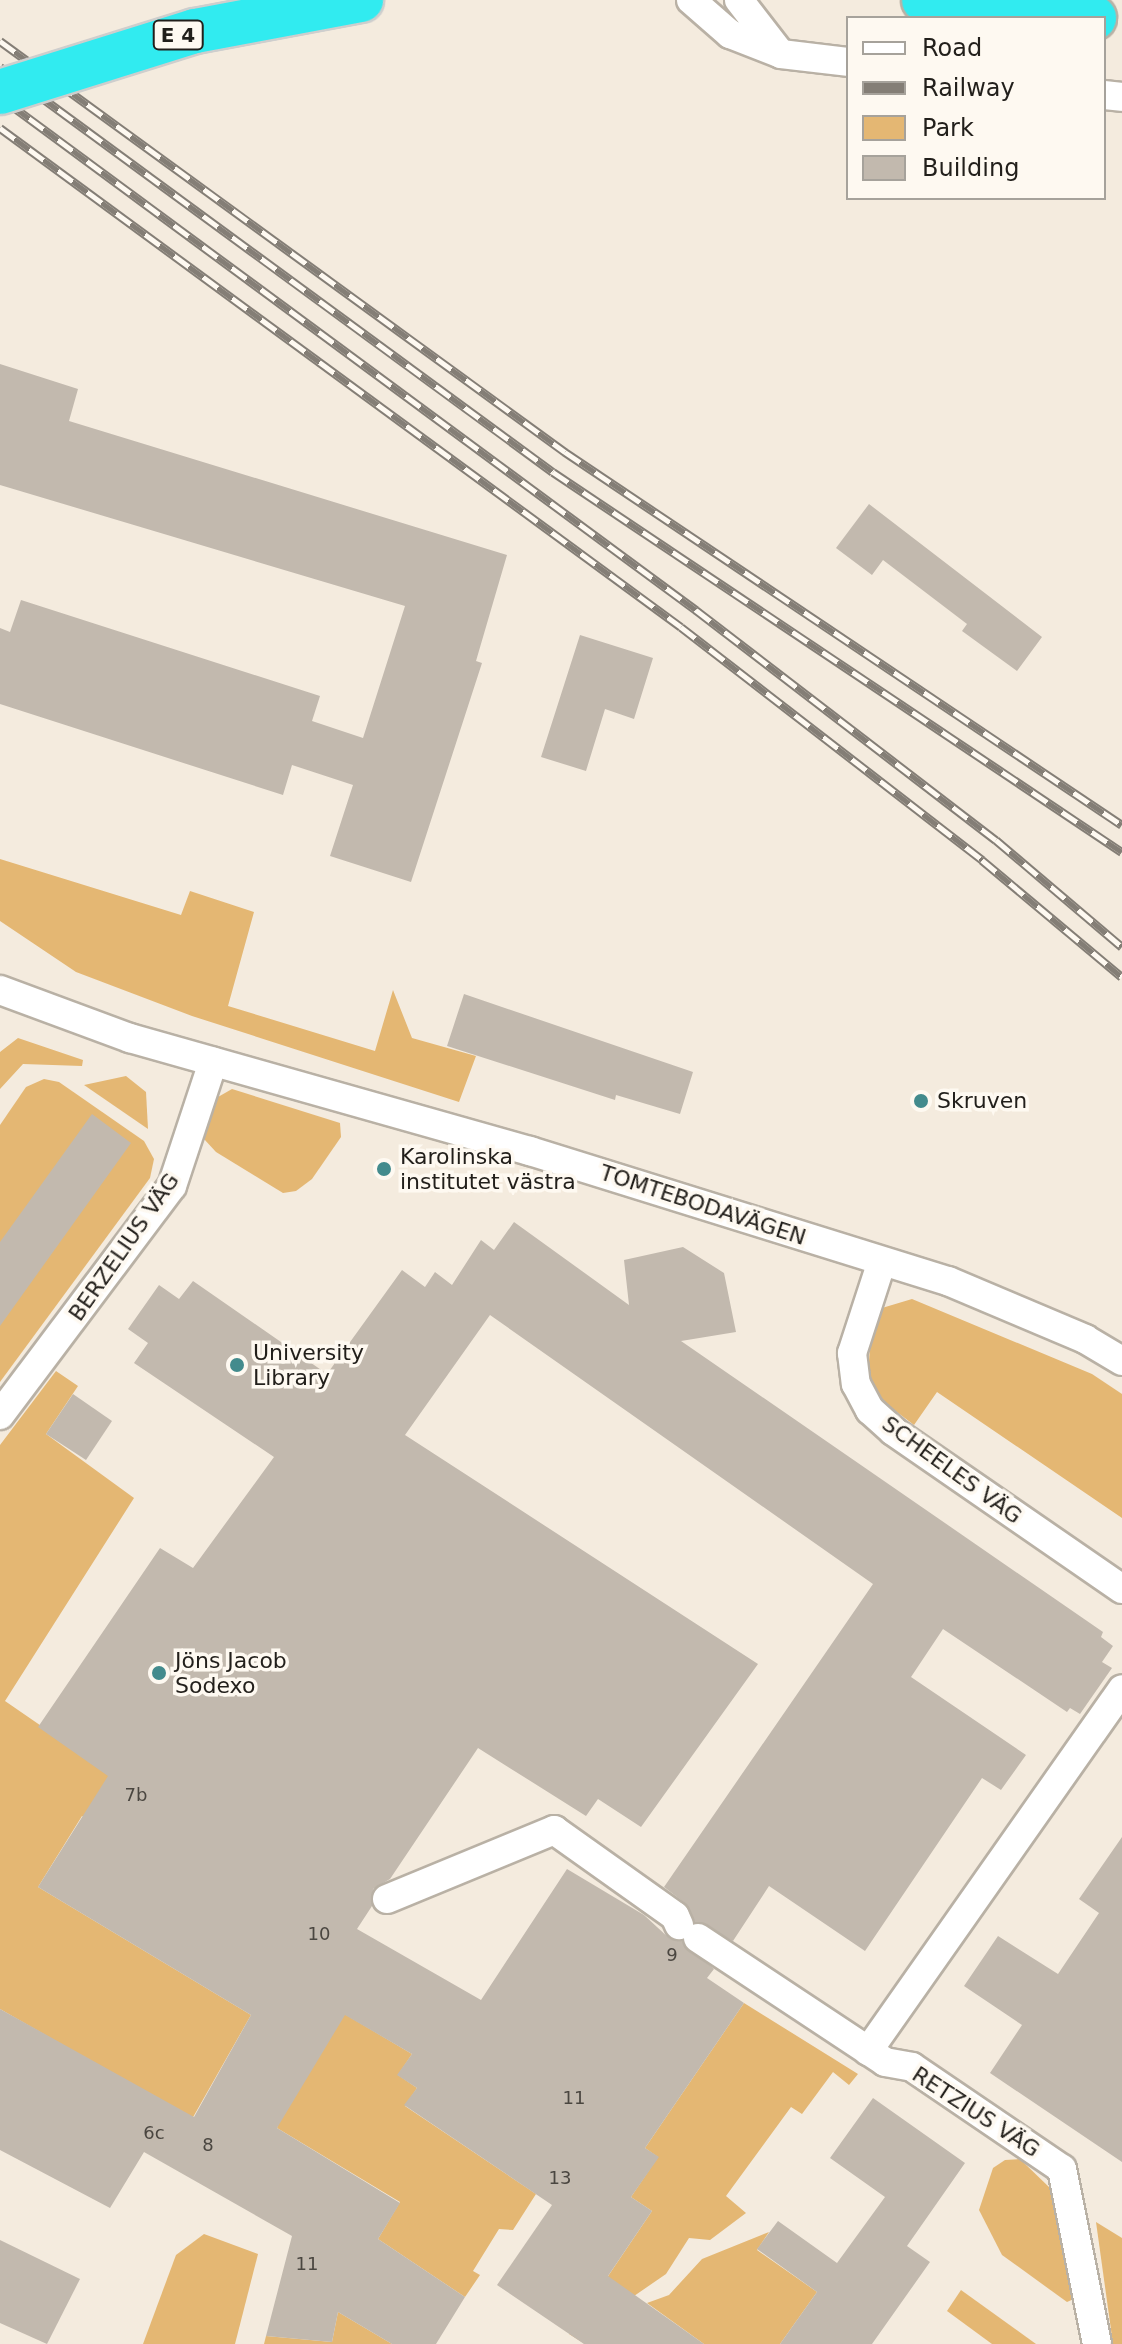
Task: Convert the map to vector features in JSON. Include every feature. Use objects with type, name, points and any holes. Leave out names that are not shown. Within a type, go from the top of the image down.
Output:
[{"type":"highway","name":"E 4","points":[[0,92],[195,31],[361,0]]},
{"type":"highway","points":[[924,0],[1075,16]]},
{"type":"street","points":[[691,0],[730,34],[781,54],[846,62]]},
{"type":"street","points":[[739,0],[781,54]]},
{"type":"street","name":"TOMTEBODAVÄGEN","points":[[0,990],[213,1062],[705,1203],[881,1264],[948,1281],[1022,1310],[1122,1361]]},
{"type":"street","name":"BERZELIUS VÄG","points":[[0,1415],[172,1186],[213,1062]]},
{"type":"street","name":"SCHEELES VÄG","points":[[881,1264],[852,1353],[856,1384],[870,1410],[918,1449],[1122,1589]]},
{"type":"street","points":[[868,2051],[1122,1689]]},
{"type":"street","name":"RETZIUS VÄG","points":[[387,1899],[554,1830],[675,1916],[689,1932],[885,2062],[912,2067],[1062,2169],[1097,2344]]},
{"type":"green space","points":[[0,859],[181,915],[190,891],[254,912],[228,1006],[375,1051],[393,990],[412,1038],[476,1056],[459,1102],[192,1016],[76,972],[0,921]]},
{"type":"green space","points":[[18,1038],[83,1060],[82,1066],[23,1064],[0,1089],[0,1052]]},
{"type":"green space","points":[[126,1076],[146,1092],[148,1129],[84,1085]]},
{"type":"green space","points":[[44,1079],[59,1082],[144,1141],[154,1159],[150,1178],[0,1382],[0,1125],[26,1087]]},
{"type":"green space","points":[[232,1089],[340,1123],[341,1137],[312,1179],[296,1191],[283,1193],[216,1152],[204,1139],[218,1097]]},
{"type":"green space","points":[[912,1299],[1092,1374],[1122,1394],[1122,1518],[937,1392],[914,1425],[881,1400],[868,1378],[872,1311]]},
{"type":"green space","points":[[56,1371],[78,1386],[46,1434],[134,1498],[5,1701],[304,1907],[285,1937],[82,1816],[38,1887],[251,2015],[192,2119],[0,2009],[0,1445]]},
{"type":"green space","points":[[321,2000],[412,2054],[398,2075],[417,2088],[405,2106],[536,2194],[513,2230],[499,2229],[473,2271],[480,2275],[465,2297],[378,2239],[400,2202],[277,2128]]},
{"type":"green space","points":[[744,2003],[858,2074],[849,2085],[833,2072],[802,2114],[791,2107],[726,2196],[746,2213],[710,2240],[689,2238],[666,2274],[621,2305],[585,2344],[569,2334],[652,2211],[631,2197],[658,2157],[645,2148]]},
{"type":"green space","points":[[1020,2159],[1050,2188],[1060,2212],[1076,2298],[1067,2302],[1002,2255],[979,2210],[993,2168],[1005,2160]]},
{"type":"green space","points":[[1096,2222],[1122,2238],[1122,2344],[1113,2344]]},
{"type":"green space","points":[[769,2232],[757,2250],[817,2292],[780,2344],[704,2344],[647,2303],[669,2295],[702,2259]]},
{"type":"green space","points":[[204,2234],[258,2254],[235,2344],[143,2344],[176,2255]]},
{"type":"green space","points":[[961,2290],[1036,2344],[992,2344],[947,2311]]},
{"type":"green space","points":[[338,2312],[392,2344],[264,2344],[266,2336],[332,2342]]},
{"type":"building","points":[[0,364],[78,389],[69,421],[507,555],[476,661],[482,663],[411,882],[330,856],[353,785],[292,765],[283,795],[0,704],[0,628],[10,632],[21,600],[320,696],[312,721],[363,738],[405,606],[0,485]]},
{"type":"building","points":[[869,504],[1042,637],[1017,671],[962,631],[967,624],[883,560],[872,575],[836,548]]},
{"type":"building","points":[[580,635],[653,658],[634,719],[605,709],[586,771],[541,757]]},
{"type":"building","points":[[464,994],[693,1072],[680,1114],[616,1095],[615,1100],[447,1046]]},
{"type":"building","points":[[92,1114],[131,1143],[0,1326],[0,1242]]},
{"type":"building","points":[[514,1222],[629,1305],[624,1260],[683,1247],[724,1273],[736,1332],[681,1341],[1103,1632],[1101,1637],[1113,1646],[1102,1662],[1112,1668],[1080,1714],[1070,1708],[1067,1712],[943,1629],[911,1677],[1026,1755],[1001,1790],[982,1778],[865,1951],[769,1886],[733,1941],[695,1922],[685,1903],[664,1887],[873,1584],[490,1315],[405,1435],[758,1664],[641,1827],[598,1799],[586,1816],[478,1748],[390,1879],[373,1889],[372,1906],[357,1929],[481,2000],[567,1869],[644,1915],[670,1939],[682,1941],[714,1969],[707,1978],[744,2003],[645,2148],[659,2157],[631,2197],[652,2211],[608,2276],[704,2344],[584,2344],[497,2285],[552,2205],[404,2105],[417,2088],[397,2075],[412,2054],[345,2015],[277,2128],[400,2203],[378,2239],[465,2297],[436,2344],[392,2344],[338,2312],[332,2342],[266,2336],[292,2236],[144,2152],[110,2208],[0,2150],[0,2009],[194,2117],[251,2015],[38,1887],[108,1776],[38,1727],[160,1548],[193,1568],[274,1457],[134,1363],[148,1343],[128,1329],[159,1285],[179,1299],[193,1281],[327,1374],[402,1270],[425,1287],[435,1272],[452,1285],[481,1240],[494,1250]]},
{"type":"building","points":[[73,1394],[112,1421],[86,1460],[46,1434]]},
{"type":"building","points":[[1122,1837],[1122,2162],[990,2073],[1022,2025],[964,1986],[998,1936],[1058,1974],[1099,1913],[1079,1899]]},
{"type":"building","points":[[873,2098],[965,2163],[907,2246],[930,2262],[872,2344],[780,2344],[817,2292],[757,2249],[778,2221],[837,2263],[885,2197],[830,2158]]},
{"type":"building","points":[[0,2240],[80,2279],[47,2344],[0,2323]]},
{"type":"railway","points":[[0,41],[565,452],[1122,825]]},
{"type":"railway","points":[[0,67],[553,472],[1122,852]]},
{"type":"railway","points":[[0,97],[696,610],[996,840],[1122,947]]},
{"type":"railway","points":[[0,128],[681,627],[982,860],[1122,977]]},
{"type":"place","name":"Skruven","points":[[921,1101]]},
{"type":"place","name":"Karolinska institutet västra","points":[[384,1169]]},
{"type":"place","name":"University Library","points":[[237,1365]]},
{"type":"place","name":"Jöns Jacob Sodexo","points":[[159,1673]]}]
